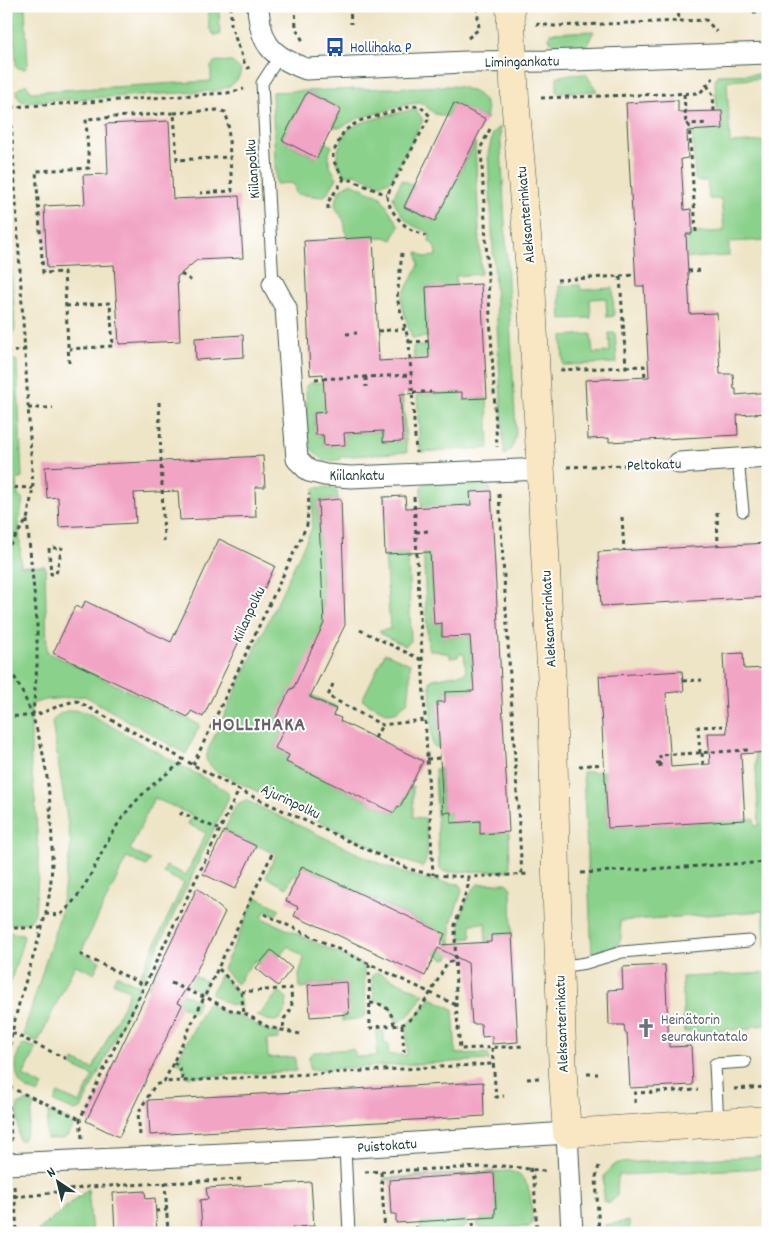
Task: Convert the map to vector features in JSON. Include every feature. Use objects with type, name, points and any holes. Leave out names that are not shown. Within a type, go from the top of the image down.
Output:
[{"type":"main road","name":"Aleksanterinkatu","points":[[511,16],[531,282],[552,687],[559,967],[567,1133]]},
{"type":"main road","name":"Puistokatu","points":[[567,1133],[768,1120]]},
{"type":"street","points":[[258,6],[259,26],[266,44],[279,57]]},
{"type":"street","name":"Limingankatu","points":[[279,57],[291,64],[306,69],[768,53]]},
{"type":"street","name":"Kiilankatu","points":[[273,284],[286,308],[297,459],[309,471],[324,476],[351,477],[541,469]]},
{"type":"street","name":"Peltokatu","points":[[679,463],[768,457]]},
{"type":"street","name":"Puistokatu","points":[[9,1164],[346,1148],[567,1133]]},
{"type":"street","name":"Aleksanterinkatu","points":[[567,1133],[572,1233]]},
{"type":"lane","points":[[262,83],[279,57]]},
{"type":"lane","name":"Kiilanpolku","points":[[262,83],[273,284]]},
{"type":"lane","points":[[738,459],[743,510]]},
{"type":"lane","points":[[559,967],[586,963],[622,952],[749,941]]},
{"type":"lane","points":[[718,1124],[715,1064],[745,1062]]},
{"type":"lane","points":[[346,1148],[349,1233]]},
{"type":"path","points":[[350,6],[351,24]]},
{"type":"path","points":[[678,6],[679,20]]},
{"type":"path","points":[[753,12],[768,12]]},
{"type":"path","points":[[478,29],[511,16],[554,26],[706,20],[722,38]]},
{"type":"path","points":[[6,36],[33,488],[27,520],[37,621],[37,665],[33,715]]},
{"type":"path","points":[[547,98],[700,93],[717,72]]},
{"type":"path","points":[[11,107],[227,93],[262,83]]},
{"type":"path","points":[[707,85],[713,94],[714,111]]},
{"type":"path","points":[[684,94],[686,125],[708,123]]},
{"type":"path","points":[[344,180],[333,160],[333,153],[344,131],[359,121],[409,107],[420,106],[430,116],[387,195],[394,212],[407,226],[426,236]]},
{"type":"path","points":[[69,363],[64,272],[43,273],[36,171],[89,168],[86,119],[217,110],[225,112],[228,121],[232,191],[200,193]]},
{"type":"path","points":[[174,113],[177,160],[230,157]]},
{"type":"path","points":[[689,124],[696,232]]},
{"type":"path","points":[[344,180],[351,180],[387,195]]},
{"type":"path","points":[[328,209],[328,202],[344,180]]},
{"type":"path","points":[[402,253],[397,298],[409,342],[412,375],[416,532],[433,875]]},
{"type":"path","points":[[688,271],[703,270]]},
{"type":"path","points":[[181,274],[192,281]]},
{"type":"path","points":[[554,280],[635,275]]},
{"type":"path","points":[[620,276],[626,366]]},
{"type":"path","points":[[66,306],[110,303],[113,346],[68,349]]},
{"type":"path","points":[[378,332],[405,329]]},
{"type":"path","points":[[346,334],[357,334]]},
{"type":"path","points":[[409,342],[429,341]]},
{"type":"path","points":[[6,352],[25,350]]},
{"type":"path","points":[[557,370],[644,366],[645,377]]},
{"type":"path","points":[[292,380],[412,375]]},
{"type":"path","points":[[366,377],[366,387]]},
{"type":"path","points":[[413,392],[431,392]]},
{"type":"path","points":[[159,402],[164,541]]},
{"type":"path","points":[[28,408],[53,408]]},
{"type":"path","name":"Peltokatu","points":[[541,469],[679,463]]},
{"type":"path","name":"Kiilanpolku","points":[[194,765],[307,526],[309,471]]},
{"type":"path","points":[[6,487],[33,488]]},
{"type":"path","points":[[717,512],[718,545]]},
{"type":"path","points":[[622,517],[624,550]]},
{"type":"path","points":[[6,550],[27,520]]},
{"type":"path","points":[[416,532],[429,531]]},
{"type":"path","points":[[56,548],[49,548],[50,574],[56,574],[62,547]]},
{"type":"path","points":[[360,630],[422,660]]},
{"type":"path","points":[[6,663],[23,692],[33,715],[44,753],[50,790],[53,852],[51,881],[45,914],[24,982],[12,1033],[7,1066],[9,1087],[9,1164],[15,1197],[17,1233]]},
{"type":"path","points":[[683,681],[702,680]]},
{"type":"path","points":[[333,684],[328,696],[382,724],[425,720]]},
{"type":"path","name":"Ajurinpolku","points":[[6,716],[33,715],[76,700],[239,790],[409,869],[433,875],[468,877],[556,874],[767,862]]},
{"type":"path","points":[[375,738],[382,724]]},
{"type":"path","points":[[703,765],[698,727],[723,726]]},
{"type":"path","points":[[660,769],[658,763],[660,755],[749,750]]},
{"type":"path","points":[[767,752],[768,764]]},
{"type":"path","points":[[427,758],[440,758]]},
{"type":"path","points":[[45,914],[60,915],[70,906],[88,881],[116,827],[140,795],[156,780],[185,761]]},
{"type":"path","points":[[576,766],[604,764]]},
{"type":"path","points":[[82,1144],[80,1119],[218,829],[239,790]]},
{"type":"path","points":[[180,816],[182,813],[218,829]]},
{"type":"path","points":[[164,1082],[206,997],[272,854]]},
{"type":"path","points":[[468,877],[468,886],[455,925],[456,1006],[460,1049],[525,1046]]},
{"type":"path","points":[[264,914],[456,1006]]},
{"type":"path","points":[[6,928],[41,928]]},
{"type":"path","points":[[80,954],[144,985]]},
{"type":"path","points":[[369,964],[370,1030],[375,1026],[402,1024],[416,1013],[447,963],[455,960]]},
{"type":"path","points":[[219,969],[240,992],[244,1013]]},
{"type":"path","points":[[171,983],[206,997],[227,1009],[244,1013],[268,1027],[300,1034]]},
{"type":"path","points":[[240,992],[291,988],[292,1008],[284,1019],[283,1030]]},
{"type":"path","points":[[370,1003],[380,1003],[385,1006],[392,1016],[394,1025]]},
{"type":"path","points":[[402,1024],[404,1052]]},
{"type":"path","points":[[12,1033],[67,1059]]},
{"type":"path","points":[[492,1048],[496,1097],[504,1096]]},
{"type":"path","points":[[174,1062],[180,1069],[183,1081]]},
{"type":"path","points":[[141,1141],[138,1113],[155,1085],[164,1082],[493,1064]]},
{"type":"path","points":[[9,1087],[80,1119]]},
{"type":"path","points":[[346,1173],[504,1166],[543,1171],[568,1169]]},
{"type":"path","points":[[599,1166],[596,1177],[599,1233]]},
{"type":"path","points":[[506,1233],[537,1232],[534,1181],[530,1168]]},
{"type":"path","points":[[381,1172],[385,1233]]},
{"type":"path","points":[[6,1197],[37,1196],[88,1187],[251,1178]]},
{"type":"path","points":[[165,1182],[168,1233]]},
{"type":"path","points":[[156,1211],[167,1210]]},
{"type":"path","points":[[473,1223],[474,1233]]},
{"type":"path","points":[[416,1226],[416,1233]]},
{"type":"green space","points":[[13,6],[25,6],[28,64],[25,69],[16,66]]},
{"type":"green space","points":[[208,6],[219,6],[220,35],[214,35],[209,28]]},
{"type":"green space","points":[[594,31],[586,47],[560,47],[549,39],[550,33]]},
{"type":"green space","points":[[214,62],[232,62],[241,70],[235,82],[228,87],[215,91],[23,102],[17,94],[17,90],[24,85],[27,85],[31,92],[211,81],[211,67]]},
{"type":"green space","points":[[586,74],[597,91],[557,93],[557,77]]},
{"type":"green space","points":[[768,74],[768,78],[727,81],[730,143],[768,141],[768,240],[729,242],[729,256],[686,258],[684,234],[724,231],[721,199],[709,199],[707,181],[695,180],[692,128],[723,129],[722,111],[717,111],[715,81],[717,75]]},
{"type":"green space","points":[[451,86],[465,88],[478,94],[486,104],[486,119],[454,104],[447,117],[435,114],[422,103],[410,104],[359,118],[339,128],[333,126],[341,109],[307,92],[282,140],[316,158],[325,142],[332,146],[329,153],[329,165],[337,178],[327,194],[322,197],[296,194],[294,185],[291,183],[276,184],[272,92]]},
{"type":"green space","points":[[410,110],[417,111],[423,120],[391,180],[380,185],[355,174],[346,175],[343,172],[337,157],[346,132],[358,124]]},
{"type":"green space","points":[[500,127],[516,434],[513,446],[504,456],[488,154],[493,133]]},
{"type":"green space","points":[[475,142],[481,274],[456,276],[456,286],[426,287],[428,337],[412,338],[402,306],[402,296],[419,265],[417,252],[425,257],[436,256],[435,247],[429,241],[430,235],[428,233],[412,225],[403,216],[393,197],[402,180],[414,185],[404,207],[436,222]]},
{"type":"green space","points":[[351,183],[381,197],[399,226],[392,240],[385,237],[347,239],[344,221],[335,203],[340,190]]},
{"type":"green space","points":[[6,210],[8,210],[15,329],[11,336],[12,359],[17,361],[22,478],[17,480],[18,496],[23,499],[19,523],[21,566],[45,566],[47,652],[200,725],[186,754],[85,696],[45,700],[31,704],[31,767],[39,865],[35,911],[34,916],[28,921],[6,924]]},
{"type":"green space","points":[[580,285],[581,290],[613,288],[614,316],[607,317],[606,298],[590,299],[591,318],[561,319],[559,286]]},
{"type":"green space","points":[[609,333],[615,333],[617,363],[563,365],[562,336],[591,334],[593,353],[610,352]]},
{"type":"green space","points":[[413,346],[429,346],[431,387],[417,388]]},
{"type":"green space","points":[[401,379],[407,452],[340,457],[340,460],[324,461],[308,446],[306,386],[310,383],[349,381],[325,412],[314,413],[316,435],[323,435],[324,446],[345,445],[344,433],[383,431],[384,442],[403,441],[400,395]]},
{"type":"green space","points":[[462,392],[463,399],[487,398],[489,448],[420,452],[417,395]]},
{"type":"green space","points":[[426,482],[486,482],[491,491],[471,492],[471,505],[436,507],[422,517],[421,487]]},
{"type":"green space","points":[[332,487],[337,492],[338,499],[318,501],[323,614],[326,619],[301,673],[317,680],[311,695],[337,707],[336,709],[291,688],[276,718],[287,723],[275,748],[289,755],[286,762],[394,813],[398,806],[401,806],[411,786],[413,786],[413,817],[425,818],[428,850],[422,867],[383,852],[215,771],[206,760],[208,750],[312,528],[314,488]]},
{"type":"green space","points":[[430,541],[434,624],[442,623],[442,637],[470,636],[474,691],[445,692],[445,702],[437,702],[439,747],[434,747],[432,744],[430,681],[466,673],[464,654],[450,658],[450,654],[428,648],[423,544]]},
{"type":"green space","points":[[408,553],[411,641],[405,646],[381,634],[379,631],[390,629],[385,554]]},
{"type":"green space","points":[[385,653],[410,664],[408,701],[396,712],[387,713],[362,700]]},
{"type":"green space","points":[[73,710],[86,712],[227,791],[229,797],[142,982],[138,980],[184,883],[163,873],[166,866],[186,875],[206,833],[188,824],[192,815],[154,798],[130,850],[150,860],[146,866],[127,857],[81,952],[100,961],[94,973],[75,965],[38,1042],[25,1036],[24,1032],[60,915],[71,845],[52,722],[61,713]]},
{"type":"green space","points":[[764,752],[765,765],[768,766],[768,1025],[752,1026],[751,1029],[684,1032],[682,977],[767,973],[763,911],[620,921],[620,941],[610,949],[592,954],[583,772],[604,771],[608,828],[754,819],[755,826],[759,826],[755,753]]},
{"type":"green space","points":[[440,768],[443,813],[451,812],[451,823],[480,821],[481,834],[509,832],[510,867],[508,871],[444,872],[439,867],[435,769]]},
{"type":"green space","points":[[245,800],[396,870],[426,879],[460,884],[462,891],[451,923],[451,956],[445,959],[435,954],[438,948],[444,951],[449,941],[443,938],[444,933],[303,866],[297,877],[293,875],[287,888],[266,877],[276,854],[224,831],[236,805]]},
{"type":"green space","points":[[507,883],[511,889],[512,934],[491,935],[491,942],[486,942],[485,923],[471,924],[471,938],[461,939],[462,917],[466,902],[473,889],[478,884]]},
{"type":"green space","points":[[256,897],[280,909],[276,915],[265,911],[262,918],[362,964],[364,968],[366,1013],[363,1018],[342,1021],[342,1014],[349,1014],[347,982],[308,985],[308,987],[300,988],[299,974],[304,958],[288,946],[279,957],[260,964],[255,960],[241,977],[242,979],[236,984],[223,969]]},
{"type":"green space","points":[[6,932],[23,934],[24,938],[6,997]]},
{"type":"green space","points":[[160,962],[193,978],[194,976],[208,982],[203,992],[169,977],[165,986],[199,1001],[194,1013],[148,988]]},
{"type":"green space","points":[[377,972],[424,994],[405,1019],[396,1022],[394,1014],[386,1005],[379,1001],[374,1001],[372,976]]},
{"type":"green space","points":[[221,974],[239,995],[241,1007],[228,1004],[211,994]]},
{"type":"green space","points":[[117,975],[140,986],[81,1109],[75,1111],[54,1102],[58,1093],[80,1103],[93,1076],[72,1066],[74,1060],[93,1069],[130,991],[113,982]]},
{"type":"green space","points":[[279,991],[287,998],[282,1017],[274,1021],[256,1015],[260,1014]]},
{"type":"green space","points":[[431,998],[453,1009],[456,1054],[488,1053],[489,1060],[310,1070],[309,1056],[314,1052],[352,1049],[356,1057],[377,1056],[376,1031],[384,1031],[384,1044],[388,1044],[389,1055],[407,1055],[407,1025]]},
{"type":"green space","points":[[207,1003],[225,1013],[236,1015],[268,1031],[279,1033],[279,1039],[267,1040],[268,1058],[295,1057],[296,1071],[187,1077],[183,1067],[177,1061]]},
{"type":"green space","points":[[24,1044],[37,1048],[23,1076],[43,1086],[38,1094],[24,1087],[18,1078],[16,1066],[18,1053]]},
{"type":"green space","points":[[27,1101],[34,1104],[27,1132],[23,1140],[19,1140],[17,1108],[19,1104]]},
{"type":"green space","points":[[49,1112],[69,1120],[73,1127],[66,1137],[47,1139]]},
{"type":"green space","points":[[768,1157],[768,1168],[618,1175],[617,1196],[610,1203],[603,1201],[604,1176],[618,1163]]},
{"type":"green space","points":[[509,1171],[523,1179],[530,1192],[532,1224],[529,1227],[483,1229],[478,1227],[477,1223],[481,1222],[481,1218],[496,1208],[494,1173],[384,1180],[384,1178]]},
{"type":"green space","points":[[88,1189],[92,1233],[35,1233]]},
{"type":"green space","points":[[466,1218],[467,1226],[461,1230],[422,1232],[420,1230],[422,1220]]},
{"type":"green space","points":[[629,1221],[630,1233],[604,1233],[605,1225]]},
{"type":"building","points":[[307,92],[341,109],[317,158],[282,140]]},
{"type":"building","points":[[678,100],[678,112],[722,111],[723,129],[687,131],[688,158],[681,159],[684,210],[691,209],[692,220],[692,234],[686,234],[690,314],[717,313],[720,374],[733,374],[736,395],[768,392],[768,413],[737,415],[738,435],[609,442],[609,438],[588,439],[585,380],[649,377],[644,286],[636,286],[626,103]]},
{"type":"building","points":[[454,103],[486,119],[435,221],[404,207]]},
{"type":"building","points":[[169,121],[173,199],[239,196],[243,258],[197,260],[177,277],[180,341],[119,344],[114,265],[47,268],[44,206],[85,204],[83,175],[108,174],[106,124]]},
{"type":"building","points":[[373,237],[379,361],[429,358],[426,287],[481,284],[487,398],[462,399],[462,392],[400,394],[403,441],[383,442],[383,431],[344,433],[345,445],[324,446],[323,435],[316,435],[314,413],[325,412],[323,374],[310,375],[304,241]]},
{"type":"building","points":[[243,335],[244,357],[196,360],[195,338]]},
{"type":"building","points":[[263,456],[265,487],[255,487],[256,517],[180,520],[178,491],[134,493],[136,523],[59,527],[58,497],[47,498],[45,467]]},
{"type":"building","points":[[491,491],[509,832],[480,834],[480,821],[451,823],[451,812],[443,813],[437,702],[445,702],[445,692],[474,691],[470,636],[442,637],[442,623],[434,624],[430,552],[385,554],[383,497],[405,496],[406,508],[471,505],[470,492]]},
{"type":"building","points":[[341,499],[345,625],[310,697],[336,709],[333,715],[341,718],[340,721],[423,761],[400,807],[398,806],[394,813],[286,762],[289,755],[275,748],[287,723],[276,718],[291,688],[293,689],[324,623],[318,501]]},
{"type":"building","points":[[219,539],[275,566],[203,717],[191,711],[188,717],[53,653],[75,606],[82,609],[85,601],[171,642]]},
{"type":"building","points":[[768,543],[768,597],[601,606],[598,552]]},
{"type":"building","points":[[743,653],[744,669],[768,668],[768,752],[741,754],[745,820],[608,828],[599,676],[682,671],[684,691],[666,693],[671,767],[710,764],[708,733],[727,733],[723,654]]},
{"type":"building","points":[[224,831],[256,846],[235,889],[203,874]]},
{"type":"building","points":[[302,866],[445,934],[440,945],[491,942],[491,935],[512,934],[518,1042],[492,1044],[492,1036],[482,1037],[481,1024],[472,1024],[468,963],[438,948],[425,976],[294,916],[298,907],[286,901]]},
{"type":"building","points":[[197,888],[225,912],[194,976],[177,1003],[182,1005],[119,1137],[86,1121]]},
{"type":"building","points":[[271,950],[292,968],[278,986],[256,968]]},
{"type":"building","name":"Heinätorin seurakuntatalo","points":[[665,965],[669,1047],[691,1046],[693,1085],[630,1088],[627,1033],[625,1033],[624,1025],[609,1025],[608,990],[623,989],[622,967]]},
{"type":"building","points":[[347,982],[349,1014],[310,1017],[308,985]]},
{"type":"building","points":[[483,1082],[484,1116],[150,1135],[148,1100]]},
{"type":"building","points":[[494,1173],[495,1217],[396,1223],[396,1214],[391,1214],[389,1180]]},
{"type":"building","points":[[311,1182],[314,1226],[292,1227],[293,1233],[208,1233],[208,1228],[202,1229],[200,1200],[208,1199],[206,1188]]},
{"type":"building","points":[[145,1191],[146,1199],[155,1198],[157,1233],[115,1233],[113,1193]]},
{"type":"place","name":"Hollihaka P","points":[[335,47]]},
{"type":"place","name":"Heinätorin seurakuntatalo","points":[[646,1028]]},
{"type":"district","name":"HOLLIHAKA","points":[[259,723]]}]
